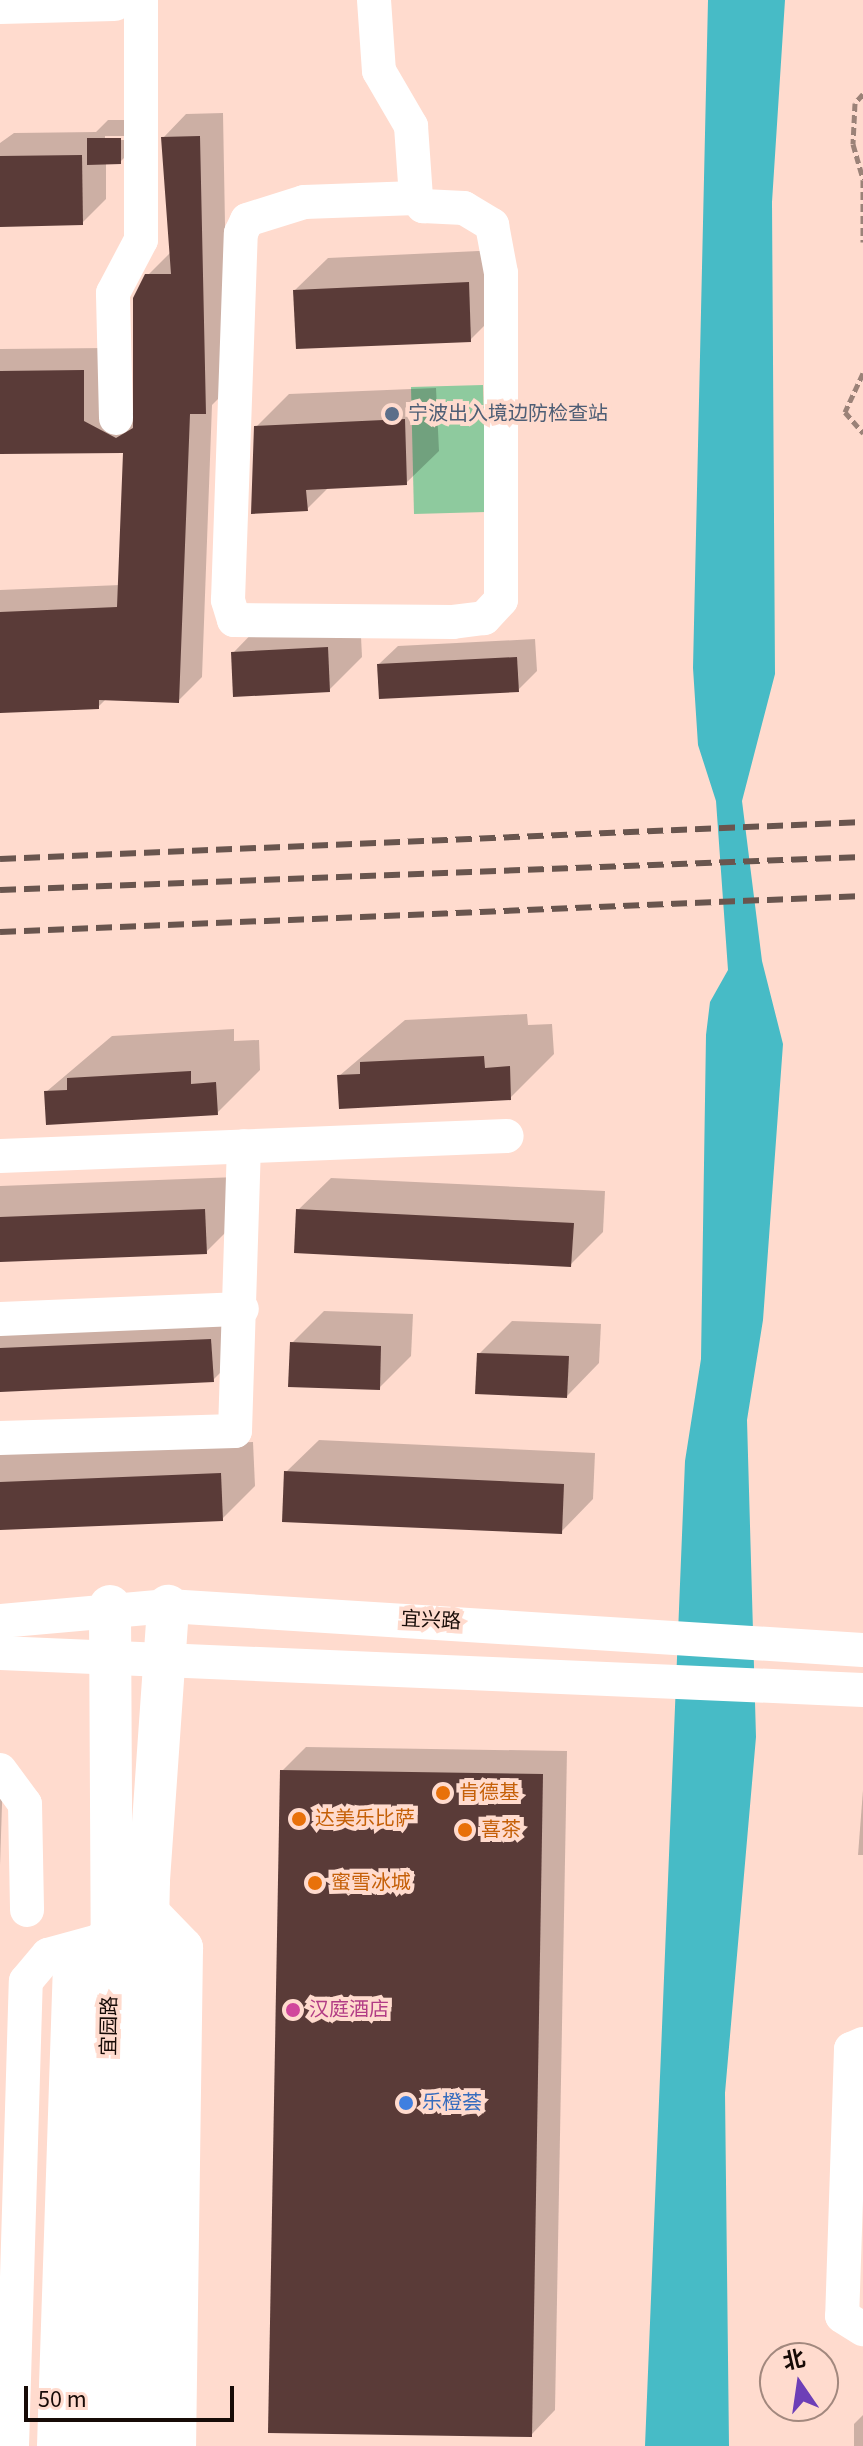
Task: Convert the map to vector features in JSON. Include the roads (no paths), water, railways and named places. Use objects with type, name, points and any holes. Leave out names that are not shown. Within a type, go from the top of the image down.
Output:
[{"type":"main road","points":[[0,3],[114,0]]},
{"type":"main road","name":"宜园路","points":[[99,2446],[110,1937],[110,1606]]},
{"type":"main road","name":"宜园路","points":[[135,2446],[148,1913],[168,1606]]},
{"type":"main road","points":[[148,1913],[182,1948],[175,2446]]},
{"type":"main road","points":[[58,2446],[74,1964],[110,1937]]},
{"type":"street","points":[[116,418],[113,293],[141,240],[141,0]]},
{"type":"street","points":[[374,0],[379,71],[411,126],[416,198],[423,206],[464,208],[492,225],[501,273],[501,600],[484,618],[453,622],[234,620],[228,600],[241,233],[247,220],[304,202],[416,198]]},
{"type":"street","points":[[0,1156],[507,1136]]},
{"type":"street","points":[[0,1438],[235,1431],[242,1309],[244,1146]]},
{"type":"street","points":[[0,1319],[242,1309]]},
{"type":"street","name":"宜兴路","points":[[0,1621],[110,1606],[168,1606],[640,1633],[863,1650]]},
{"type":"street","points":[[0,1653],[863,1690]]},
{"type":"street","points":[[0,1770],[25,1804],[27,1910]]},
{"type":"street","points":[[12,2446],[26,1981],[48,1955],[110,1937]]},
{"type":"street","points":[[863,2044],[851,2049],[842,2316],[863,2329]]},
{"type":"water","points":[[708,0],[785,0],[772,202],[775,674],[742,801],[762,961],[783,1044],[763,1320],[747,1420],[756,1737],[725,2093],[729,2446],[645,2446],[685,1461],[701,1359],[706,1035],[710,1002],[728,970],[716,801],[698,745],[693,668]]},
{"type":"railway","points":[[0,859],[863,822]]},
{"type":"railway","points":[[0,890],[863,857]]},
{"type":"railway","points":[[0,932],[863,896]]},
{"type":"place","name":"宁波出入境边防检查站","points":[[392,414]]},
{"type":"place","name":"肯德基","points":[[443,1793]]},
{"type":"place","name":"达美乐比萨","points":[[299,1819]]},
{"type":"place","name":"喜茶","points":[[465,1830]]},
{"type":"place","name":"蜜雪冰城","points":[[315,1883]]},
{"type":"place","name":"汉庭酒店","points":[[293,2010]]},
{"type":"place","name":"乐橙荟","points":[[406,2103]]}]
